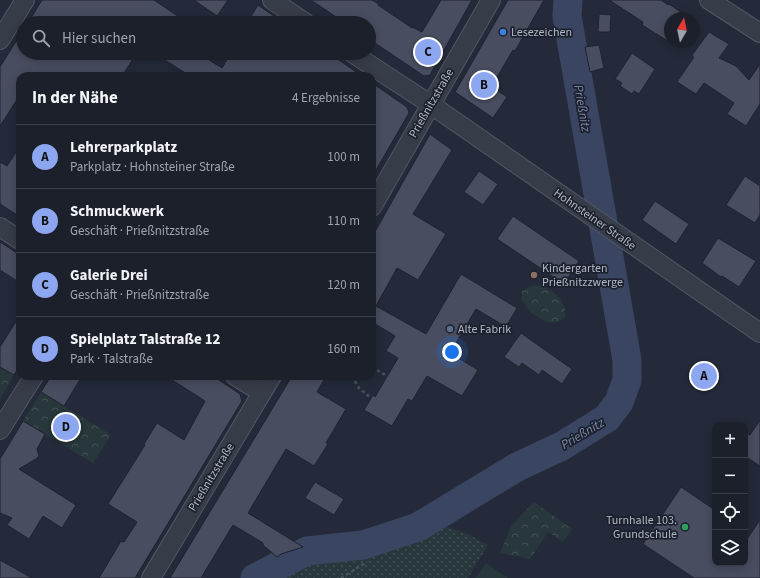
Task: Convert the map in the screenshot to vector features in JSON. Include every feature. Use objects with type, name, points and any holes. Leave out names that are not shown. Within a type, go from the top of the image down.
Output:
[{"type":"street","points":[[0,40],[25,0]]},
{"type":"street","points":[[272,0],[296,16]]},
{"type":"street","name":"Prießnitzstraße","points":[[376,200],[491,0]]},
{"type":"street","points":[[710,0],[760,33]]},
{"type":"street","name":"Hohnsteiner Straße","points":[[363,60],[430,104],[760,332]]},
{"type":"street","points":[[0,227],[16,237]]},
{"type":"street","points":[[0,430],[31,380]]},
{"type":"street","points":[[241,380],[262,393]]},
{"type":"street","name":"Prießnitzstraße","points":[[151,578],[270,380]]},
{"type":"path","points":[[376,369],[387,376]]},
{"type":"path","points":[[354,380],[359,388],[371,398]]},
{"type":"path","points":[[341,578],[367,562]]},
{"type":"green space","points":[[542,285],[556,294],[564,306],[565,317],[558,322],[546,322],[530,312],[522,301],[522,291],[530,286]]},
{"type":"green space","points":[[0,367],[14,375],[0,399]]},
{"type":"green space","points":[[41,392],[111,435],[93,463],[23,421]]},
{"type":"green space","points":[[534,502],[572,529],[563,542],[548,532],[530,559],[500,553],[511,526]]},
{"type":"green space","points":[[442,525],[468,534],[488,545],[468,578],[269,578],[312,557],[361,550]]},
{"type":"green space","points":[[486,563],[508,578],[475,578]]},
{"type":"building","points":[[42,0],[154,0],[178,16],[32,16]]},
{"type":"building","points":[[194,0],[228,0],[217,16]]},
{"type":"building","points":[[311,0],[372,0],[412,28],[422,32],[441,0],[472,0],[430,75],[424,76],[376,44],[376,16],[335,16]]},
{"type":"building","points":[[508,0],[544,0],[515,51],[513,50],[496,79],[498,91],[507,97],[493,118],[455,92]]},
{"type":"building","points":[[609,0],[661,0],[681,12],[664,12],[664,39],[642,25],[643,22]]},
{"type":"building","points":[[258,5],[274,16],[251,16]]},
{"type":"building","points":[[599,14],[611,15],[610,32],[598,32]]},
{"type":"building","points":[[709,32],[729,44],[719,58],[736,66],[749,80],[760,64],[760,104],[746,126],[727,114],[734,103],[704,83],[696,94],[677,82],[694,57],[692,55],[697,48],[700,48],[700,44]]},
{"type":"building","points":[[16,41],[16,60],[132,60],[125,72],[16,72],[16,101],[0,126],[0,67]]},
{"type":"building","points":[[599,45],[604,68],[590,72],[585,47]]},
{"type":"building","points":[[632,53],[655,69],[639,94],[634,91],[632,94],[620,86],[622,83],[615,79]]},
{"type":"building","points":[[165,60],[209,60],[222,68],[227,60],[339,60],[356,72],[184,72]]},
{"type":"building","points":[[376,86],[407,107],[409,113],[376,170]]},
{"type":"building","points":[[430,134],[452,150],[413,214],[446,234],[418,280],[397,268],[376,306],[376,230]]},
{"type":"building","points":[[16,152],[16,214],[0,204],[0,162],[7,166]]},
{"type":"building","points":[[479,171],[498,184],[483,205],[464,192]]},
{"type":"building","points":[[745,176],[760,186],[760,215],[755,223],[726,205]]},
{"type":"building","points":[[655,201],[689,224],[676,244],[642,220]]},
{"type":"building","points":[[513,216],[579,261],[564,284],[497,239]]},
{"type":"building","points":[[718,238],[756,261],[739,287],[722,276],[721,277],[702,263]]},
{"type":"building","points":[[0,242],[16,252],[16,280],[0,270]]},
{"type":"building","points":[[461,274],[517,308],[506,327],[476,309],[450,353],[478,370],[462,396],[427,376],[412,401],[408,399],[392,426],[364,410],[373,395],[375,397],[398,358],[386,351],[395,336],[376,324],[376,306],[426,334]]},
{"type":"building","points":[[16,321],[16,372],[14,375],[0,367],[0,347]]},
{"type":"building","points":[[521,333],[572,369],[562,384],[542,370],[539,375],[522,363],[519,367],[504,357]]},
{"type":"building","points":[[48,380],[80,380],[64,406],[41,392]]},
{"type":"building","points":[[172,380],[219,380],[240,394],[242,401],[135,578],[99,578],[121,541],[124,542],[137,522],[108,504],[157,423],[184,440],[205,401]]},
{"type":"building","points":[[290,380],[324,380],[317,392],[346,409],[326,443],[328,444],[314,466],[286,449],[248,513],[303,547],[281,554],[277,557],[263,545],[263,543],[233,525],[201,578],[170,578]]},
{"type":"building","points":[[760,420],[760,466],[748,458],[748,434],[750,435]]},
{"type":"building","points":[[23,421],[45,434],[37,449],[39,456],[19,469],[76,505],[62,528],[43,516],[29,539],[7,525],[12,518],[0,513],[0,459]]},
{"type":"building","points":[[315,482],[344,499],[334,515],[305,498]]},
{"type":"building","name":"Turnhalle 103. Grundschule","points":[[681,487],[712,508],[712,566],[748,566],[748,538],[760,520],[760,578],[694,578],[643,544]]},
{"type":"building","points":[[0,560],[32,578],[0,578]]},
{"type":"waterway","name":"Prießnitz","points":[[255,578],[307,551],[363,545],[418,527],[517,467],[562,446],[607,418],[619,402],[627,380],[627,360],[567,16],[568,0]]},
{"type":"place","name":"Lesezeichen","points":[[503,32]]},
{"type":"place","name":"Galerie Drei","points":[[428,52]]},
{"type":"place","name":"Schmuckwerk","points":[[484,85]]},
{"type":"place","name":"Kindergarten Prießnitzzwerge","points":[[534,275]]},
{"type":"place","name":"Alte Fabrik","points":[[450,329]]},
{"type":"place","name":"Lehrerparkplatz","points":[[704,376]]},
{"type":"place","name":"Spielplatz Talstraße 12","points":[[66,427]]},
{"type":"place","name":"Turnhalle 103. Grundschule","points":[[685,527]]}]
